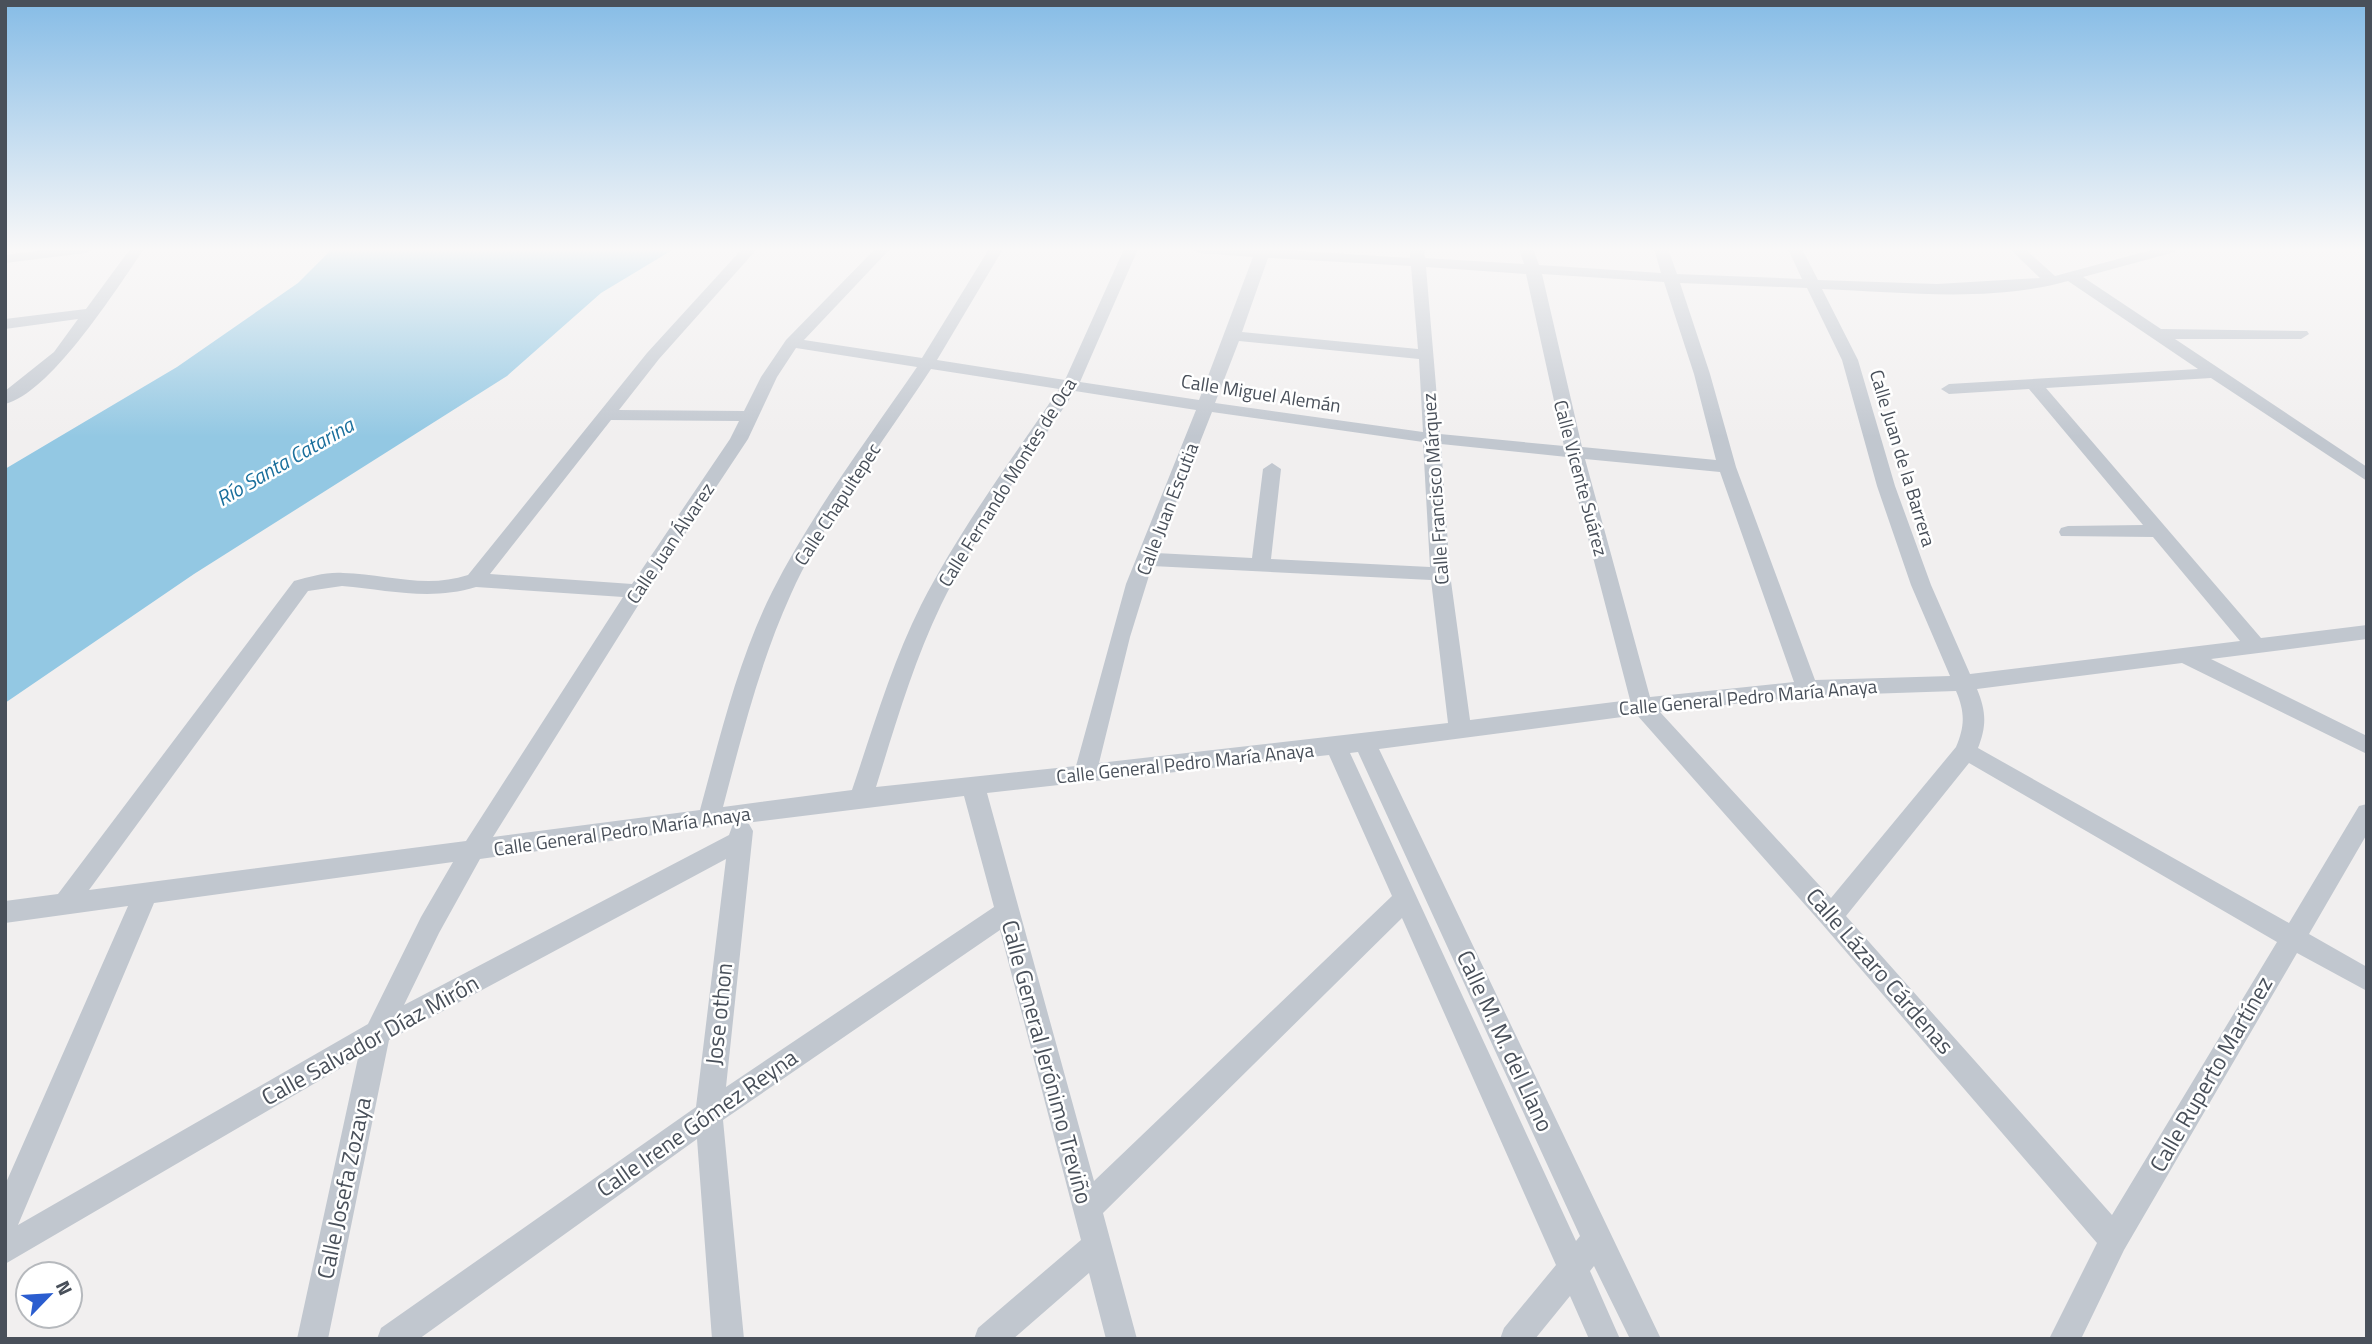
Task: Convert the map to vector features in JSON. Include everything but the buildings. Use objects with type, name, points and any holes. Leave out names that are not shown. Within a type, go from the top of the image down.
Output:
[{"type":"street","points":[[66,903],[301,586],[328,579],[428,589],[466,584],[475,580],[605,415],[693,312]]},
{"type":"street","name":"Calle Juan Álvarez","points":[[471,850],[637,591],[739,439],[769,377],[792,343],[822,312]]},
{"type":"street","name":"Calle Chapultepec","points":[[709,818],[756,657],[781,594],[830,508],[866,458],[958,312]]},
{"type":"street","name":"Calle Fernando Montes de Oca","points":[[861,798],[897,688],[930,607],[962,547],[1070,384],[1103,312]]},
{"type":"street","name":"Calle Juan Escutia","points":[[1085,773],[1112,665],[1145,559],[1243,312]]},
{"type":"street","name":"Calle Francisco Márquez","points":[[1423,312],[1440,575],[1460,728]]},
{"type":"street","name":"Calle Vicente Suárez","points":[[1543,312],[1574,454],[1642,706]]},
{"type":"street","points":[[1683,312],[1727,467],[1807,688]]},
{"type":"street","name":"Calle Juan de la Barrera","points":[[1826,312],[1850,360],[1886,486],[1921,584],[1974,708],[1974,730],[1966,751]]},
{"type":"street","points":[[2124,312],[2367,475]]},
{"type":"street","points":[[5,324],[90,313]]},
{"type":"street","points":[[9,394],[60,355],[90,313]]},
{"type":"street","points":[[2158,334],[2301,334]]},
{"type":"street","points":[[1235,336],[1427,355]]},
{"type":"street","name":"Calle Miguel Alemán","points":[[792,343],[1207,407],[1431,438],[1727,467]]},
{"type":"street","points":[[1949,389],[2214,373]]},
{"type":"street","points":[[2034,384],[2258,647]]},
{"type":"street","points":[[605,415],[749,416]]},
{"type":"street","points":[[1261,564],[1272,469]]},
{"type":"street","points":[[2068,532],[2160,531]]},
{"type":"street","points":[[1145,559],[1440,575]]},
{"type":"street","points":[[475,580],[637,591]]},
{"type":"street","name":"Calle General Pedro María Anaya","points":[[5,912],[709,818],[742,827],[861,798],[1366,743],[1460,728],[1807,688],[1964,683],[2367,632]]},
{"type":"street","points":[[2184,655],[2367,746]]},
{"type":"street","name":"Calle Lázaro Cárdenas","points":[[1642,706],[1831,916],[2114,1240]]},
{"type":"street","name":"Calle M. M. del Llano","points":[[1366,743],[1646,1339]]},
{"type":"street","name":"Calle M. M. del Llano","points":[[1336,746],[1605,1339]]},
{"type":"street","points":[[1831,916],[1966,751],[2367,980]]},
{"type":"street","name":"Calle General Jerónimo Treviño","points":[[973,786],[1122,1339]]},
{"type":"street","name":"Calle Ruperto Martínez","points":[[2070,1335],[2114,1240],[2367,813]]},
{"type":"street","name":"Calle Salvador Díaz Mirón","points":[[5,1249],[377,1033],[742,827]]},
{"type":"street","name":"Jose othon","points":[[728,1339],[709,1114],[742,827]]},
{"type":"street","name":"Calle Josefa Zozaya","points":[[312,1339],[377,1033],[430,925],[471,850]]},
{"type":"street","points":[[5,1220],[146,892]]},
{"type":"street","points":[[1086,1209],[1404,900]]},
{"type":"street","name":"Calle Irene Gómez Reyna","points":[[392,1339],[709,1114],[1006,912]]},
{"type":"street","points":[[1515,1339],[1597,1239]]},
{"type":"street","points":[[989,1339],[1097,1246]]},
{"type":"water","name":"Río Santa Catarina","points":[[257,312],[580,312],[507,376],[194,574],[5,703],[5,469],[177,367]]}]
